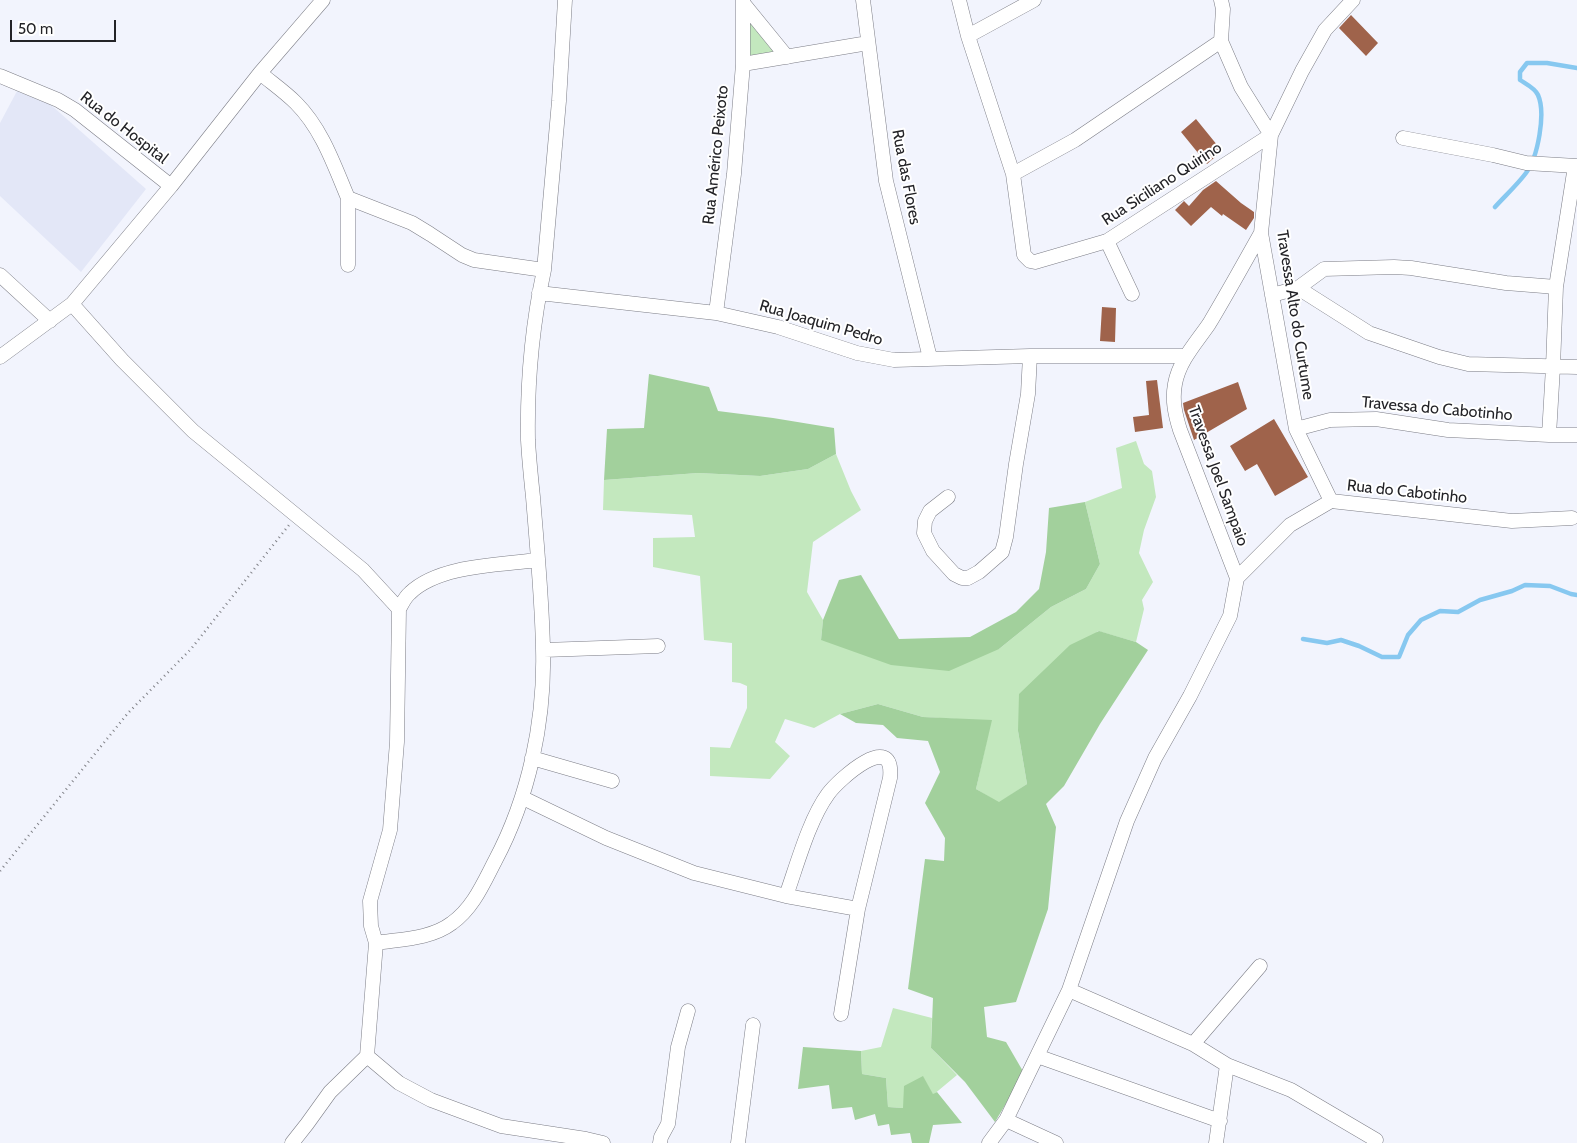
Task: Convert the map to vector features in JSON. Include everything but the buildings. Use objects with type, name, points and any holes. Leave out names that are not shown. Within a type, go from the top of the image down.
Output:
[{"type":"street","points":[[0,357],[72,304],[323,0]]},
{"type":"street","points":[[376,942],[431,934],[452,923],[474,902],[501,850],[523,798],[532,758],[540,716],[544,650],[528,442],[528,387],[539,292],[544,270],[559,101],[565,0]]},
{"type":"street","name":"Rua das Flores","points":[[863,0],[886,181],[930,358]]},
{"type":"street","points":[[960,0],[968,36],[1013,174],[1075,140],[1221,41]]},
{"type":"street","points":[[968,36],[1034,0]]},
{"type":"street","points":[[1221,0],[1223,9],[1221,41],[1240,87],[1271,135]]},
{"type":"street","name":"Travessa Alto do Curtume","points":[[1332,501],[1296,429],[1261,233],[1271,135],[1302,71],[1325,30],[1353,0]]},
{"type":"street","points":[[743,2],[787,57]]},
{"type":"street","name":"Rua Américo Peixoto","points":[[716,313],[734,174],[743,64],[743,2]]},
{"type":"street","points":[[743,64],[868,43]]},
{"type":"street","points":[[260,74],[296,103],[310,119],[324,142],[348,198],[348,265]]},
{"type":"street","name":"Rua do Hospital","points":[[0,76],[58,100],[76,110],[171,186]]},
{"type":"street","name":"Rua Siciliano Quirino","points":[[1013,174],[1024,255],[1030,261],[1039,262],[1107,241],[1271,135]]},
{"type":"street","points":[[1403,138],[1532,164],[1576,166],[1556,288],[1549,435]]},
{"type":"street","points":[[348,198],[412,223],[462,255],[474,260],[544,270]]},
{"type":"street","name":"Travessa Joel Sampaio","points":[[1237,578],[1176,415],[1174,400],[1175,382],[1186,356],[1208,324],[1261,233]]},
{"type":"street","points":[[1107,241],[1132,294]]},
{"type":"street","points":[[1272,294],[1298,288],[1324,269],[1394,267],[1556,288]]},
{"type":"street","points":[[0,275],[50,321]]},
{"type":"street","points":[[1298,288],[1369,333],[1424,353],[1468,364],[1577,368]]},
{"type":"street","name":"Rua Joaquim Pedro","points":[[539,292],[716,313],[778,327],[858,353],[894,360],[1030,356],[1186,356]]},
{"type":"street","points":[[72,304],[122,360],[193,431],[363,570],[399,609]]},
{"type":"street","points":[[948,497],[930,511],[925,521],[924,533],[933,551],[954,574],[962,578],[968,578],[979,572],[1002,552],[1006,537],[1028,394],[1030,356]]},
{"type":"street","name":"Travessa do Cabotinho","points":[[1296,429],[1330,420],[1376,419],[1448,430],[1577,435]]},
{"type":"street","name":"Rua do Cabotinho","points":[[1237,578],[1290,525],[1332,501],[1512,521],[1572,518]]},
{"type":"street","points":[[292,1143],[330,1092],[367,1056],[376,942],[372,926],[370,901],[390,830],[397,742],[399,609],[409,593],[431,578],[458,570],[538,560]]},
{"type":"street","points":[[989,1143],[1006,1120],[1070,990],[1127,821],[1155,758],[1190,696],[1230,616],[1237,578]]},
{"type":"street","points":[[544,650],[658,646]]},
{"type":"street","points":[[786,896],[817,812],[829,793],[841,779],[865,761],[873,757],[886,759],[890,765],[890,778],[858,909],[840,1014]]},
{"type":"street","points":[[532,758],[612,781]]},
{"type":"street","points":[[523,798],[606,838],[694,874],[786,896],[858,909]]},
{"type":"street","points":[[1193,1044],[1260,966]]},
{"type":"street","points":[[1070,990],[1193,1044],[1227,1065],[1291,1090],[1376,1140]]},
{"type":"street","points":[[660,1143],[668,1124],[678,1047],[688,1011]]},
{"type":"street","points":[[738,1143],[753,1025]]},
{"type":"street","points":[[367,1056],[399,1083],[431,1100],[501,1126],[586,1138],[603,1143]]},
{"type":"street","points":[[1037,1056],[1220,1121]]},
{"type":"street","points":[[1216,1143],[1227,1065]]},
{"type":"street","points":[[1006,1120],[1056,1143]]},
{"type":"path","points":[[0,871],[128,713],[191,649],[296,516]]},
{"type":"shaded area","points":[[17,91],[51,105],[146,189],[81,272],[0,196],[0,123]]},
{"type":"green space","points":[[750,18],[778,55],[746,61]]},
{"type":"green space","points":[[649,374],[709,387],[718,411],[834,428],[836,454],[808,469],[760,476],[698,473],[604,480],[607,429],[644,428]]},
{"type":"green space","points":[[1136,441],[1144,464],[1152,471],[1156,497],[1144,530],[1139,553],[1153,582],[1142,600],[1144,609],[1136,642],[1098,631],[1018,731],[1027,784],[999,803],[976,789],[991,721],[923,717],[878,704],[840,714],[814,728],[785,719],[775,742],[790,756],[770,779],[710,776],[710,747],[730,748],[747,708],[747,686],[732,682],[732,643],[704,640],[700,576],[653,567],[653,538],[695,537],[692,515],[603,510],[604,480],[698,473],[760,476],[808,469],[836,454],[861,510],[813,542],[807,592],[823,620],[821,640],[999,649],[1051,607],[1086,589],[1100,564],[1085,502],[1122,488],[1116,448]]},
{"type":"green space","points":[[1085,502],[1100,564],[1086,589],[1051,607],[999,649],[949,671],[891,665],[821,640],[823,620],[839,580],[861,575],[899,639],[970,637],[1016,612],[1039,589],[1046,552],[1049,508]]},
{"type":"green space","points":[[1099,631],[1136,642],[1148,650],[1100,724],[1064,786],[1046,804],[1056,827],[1048,909],[1016,1002],[984,1007],[987,1037],[1006,1042],[1024,1073],[995,1122],[965,1082],[931,1048],[933,998],[908,989],[925,859],[944,861],[945,838],[925,803],[940,772],[928,741],[897,738],[883,725],[856,723],[840,714],[878,704],[923,717],[992,720],[976,789],[999,802],[1027,784],[1018,731],[1019,694],[1070,645]]},
{"type":"green space","points":[[893,1008],[932,1018],[931,1048],[957,1075],[933,1095],[923,1077],[903,1108],[888,1107],[886,1078],[862,1074],[861,1051],[881,1047]]},
{"type":"green space","points":[[803,1047],[861,1051],[862,1074],[886,1078],[888,1107],[903,1108],[904,1086],[923,1076],[933,1094],[937,1092],[962,1123],[933,1125],[929,1143],[912,1143],[910,1133],[891,1135],[889,1124],[878,1126],[875,1114],[855,1120],[852,1107],[832,1109],[829,1085],[798,1089]]},
{"type":"waterway","points":[[1495,207],[1526,173],[1534,157],[1540,135],[1541,113],[1538,95],[1533,88],[1520,80],[1520,72],[1527,63],[1547,63],[1577,68]]},
{"type":"waterway","points":[[1303,639],[1327,643],[1341,640],[1382,657],[1399,657],[1408,635],[1421,620],[1440,611],[1458,612],[1480,600],[1512,591],[1525,585],[1550,586],[1577,595]]}]
